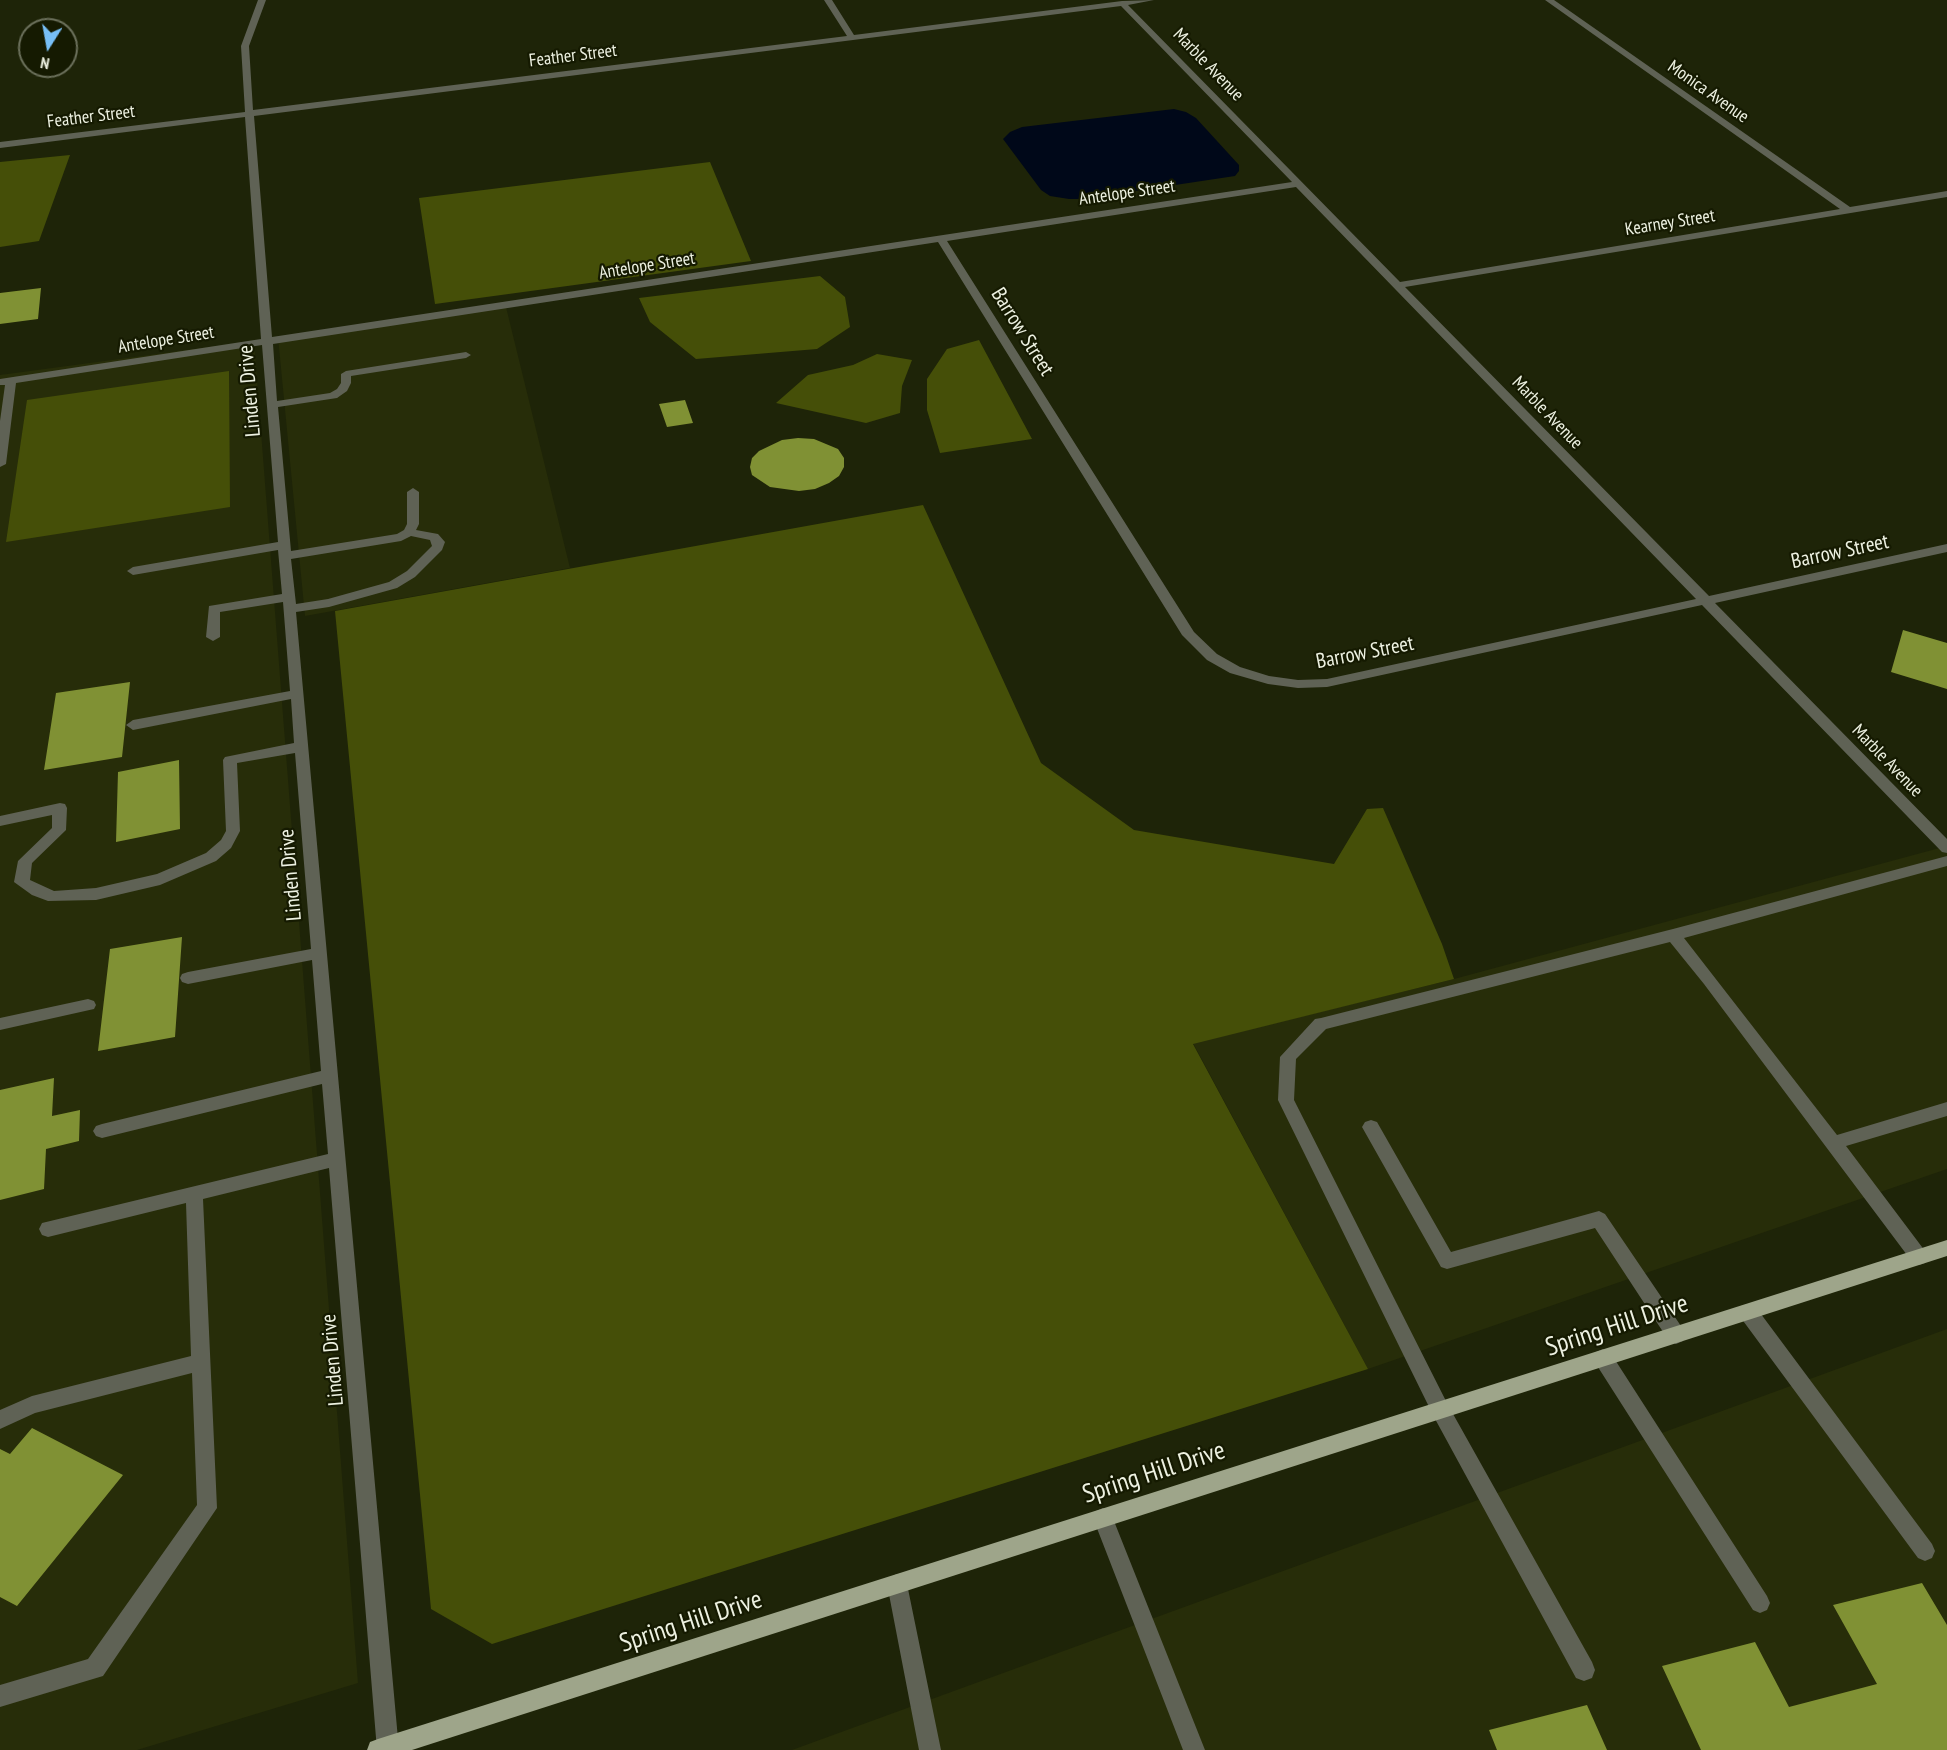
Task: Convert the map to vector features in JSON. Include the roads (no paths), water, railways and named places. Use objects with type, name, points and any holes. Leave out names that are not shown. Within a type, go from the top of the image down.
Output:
[{"type":"main road","name":"Spring Hill Drive","points":[[384,1749],[1919,1257],[1945,1252]]},
{"type":"street","name":"Linden Drive","points":[[262,0],[245,46],[249,113],[266,342],[337,1159],[384,1749]]},
{"type":"street","points":[[828,0],[852,38]]},
{"type":"street","name":"Feather Street","points":[[0,145],[1150,0]]},
{"type":"street","name":"Monica Avenue","points":[[1549,0],[1848,210]]},
{"type":"street","name":"Marble Avenue","points":[[1122,3],[1947,848]]},
{"type":"street","name":"Antelope Street","points":[[6,382],[940,237],[1299,184]]},
{"type":"street","name":"Kearney Street","points":[[1398,285],[1947,194]]},
{"type":"street","name":"Barrow Street","points":[[940,237],[1189,635],[1212,657],[1235,670],[1268,680],[1298,684],[1327,683],[1947,548]]},
{"type":"street","points":[[272,405],[333,396],[341,391],[346,383],[346,374],[466,355]]},
{"type":"street","points":[[0,464],[6,382]]},
{"type":"street","points":[[409,532],[412,524],[413,492]]},
{"type":"street","points":[[133,571],[400,537],[409,532],[434,537],[439,542],[438,547],[411,574],[393,585],[329,603],[289,603],[214,609],[213,637]]},
{"type":"street","points":[[133,725],[296,693]]},
{"type":"street","points":[[0,821],[60,808],[58,830],[25,861],[22,882],[53,897],[96,894],[160,879],[211,857],[226,844],[233,831],[230,760],[301,747]]},
{"type":"street","points":[[1584,1670],[1441,1411],[1286,1100],[1288,1057],[1321,1024],[1673,935],[1947,861]]},
{"type":"street","points":[[1673,935],[1919,1257]]},
{"type":"street","points":[[188,978],[319,953]]},
{"type":"street","points":[[0,1024],[88,1005]]},
{"type":"street","points":[[102,1131],[329,1076]]},
{"type":"street","points":[[1833,1143],[1947,1109]]},
{"type":"street","points":[[1371,1127],[1447,1261],[1599,1219],[1676,1335]]},
{"type":"street","points":[[48,1229],[337,1159]]},
{"type":"street","points":[[0,1696],[95,1668],[207,1508],[194,1194]]},
{"type":"street","points":[[1748,1312],[1925,1551]]},
{"type":"street","points":[[1603,1358],[1760,1603]]},
{"type":"street","points":[[0,1420],[32,1405],[201,1362]]},
{"type":"street","points":[[1103,1518],[1194,1750]]},
{"type":"street","points":[[897,1584],[930,1750]]},
{"type":"water","points":[[1174,109],[1196,118],[1239,165],[1239,171],[1235,176],[1082,199],[1050,196],[1041,190],[1003,139],[1010,132],[1022,127]]}]
